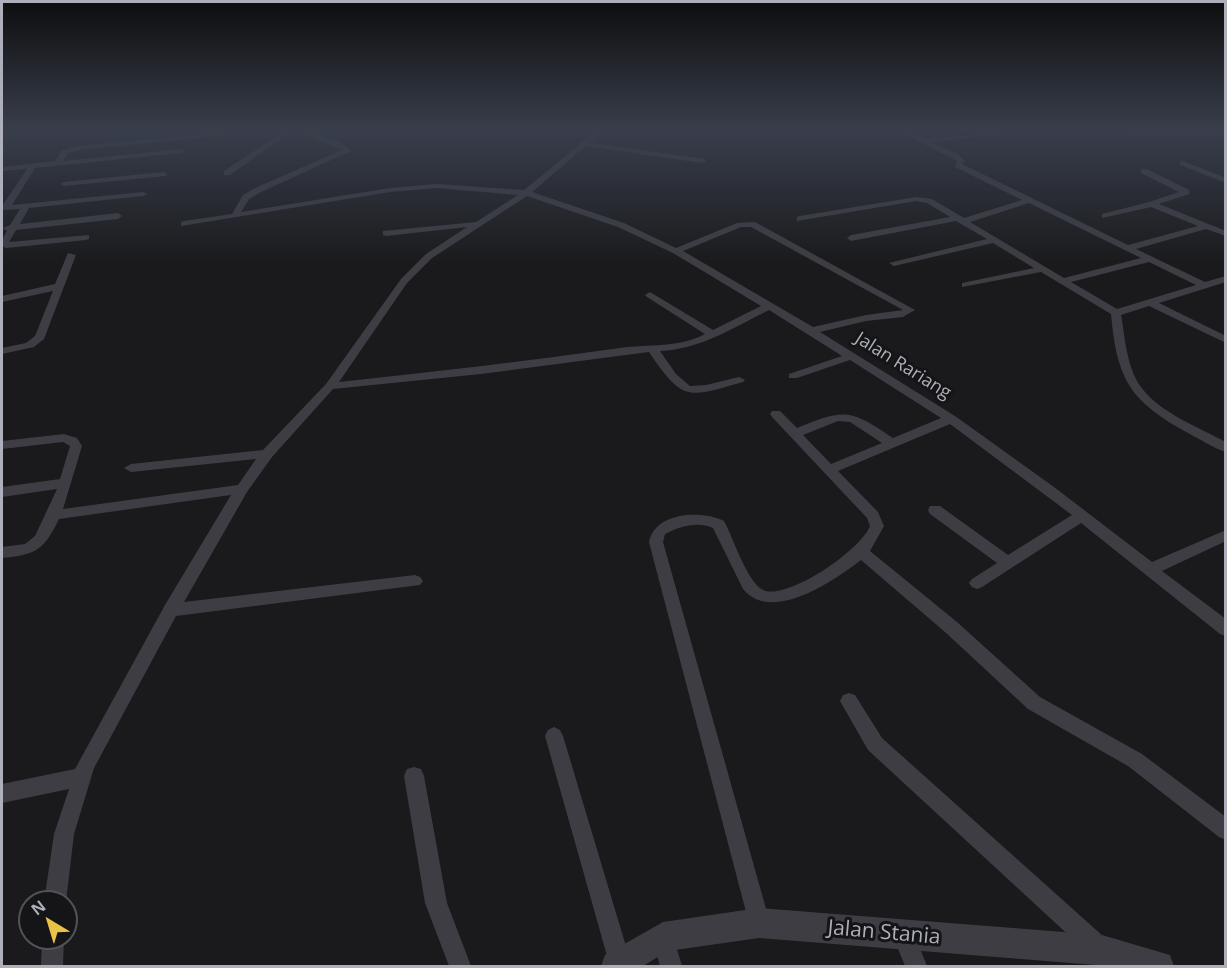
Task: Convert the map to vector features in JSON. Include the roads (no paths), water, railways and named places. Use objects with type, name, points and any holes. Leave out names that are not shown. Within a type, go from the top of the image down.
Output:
[{"type":"street","points":[[4,208],[23,177]]},
{"type":"street","points":[[52,203],[68,177]]},
{"type":"street","points":[[236,214],[246,197],[288,177]]},
{"type":"street","points":[[57,890],[64,834],[86,765],[171,610],[242,489],[267,453],[330,386],[404,280],[434,252],[525,193],[545,177]]},
{"type":"street","points":[[980,177],[1205,286]]},
{"type":"street","points":[[1105,216],[1152,204],[1186,192],[1156,177]]},
{"type":"street","name":"Jalan Rariang","points":[[184,224],[413,187],[437,186],[525,193],[621,225],[676,251],[767,308],[852,356],[951,419],[1081,516],[1226,629]]},
{"type":"street","points":[[4,208],[143,194]]},
{"type":"street","points":[[800,219],[916,199],[929,201],[1116,313],[1226,279]]},
{"type":"street","points":[[851,237],[960,219],[1029,200]]},
{"type":"street","points":[[1152,204],[1226,234]]},
{"type":"street","points":[[26,206],[4,243],[6,245],[86,237]]},
{"type":"street","points":[[2,229],[118,216]]},
{"type":"street","points":[[386,233],[479,223]]},
{"type":"street","points":[[676,251],[740,225],[752,224],[910,310],[903,314],[882,315],[811,331]]},
{"type":"street","points":[[1128,248],[1206,226]]},
{"type":"street","points":[[894,263],[995,240]]},
{"type":"street","points":[[2,351],[38,340],[71,255]]},
{"type":"street","points":[[1062,281],[1150,259]]},
{"type":"street","points":[[965,285],[1041,269]]},
{"type":"street","points":[[2,299],[60,286]]},
{"type":"street","points":[[650,295],[714,335]]},
{"type":"street","points":[[1149,302],[1226,340]]},
{"type":"street","points":[[330,386],[481,371],[691,344],[767,308]]},
{"type":"street","points":[[1116,313],[1117,330],[1134,387],[1152,404],[1226,448]]},
{"type":"street","points":[[652,348],[678,386],[686,391],[694,392],[739,380]]},
{"type":"street","points":[[793,376],[852,356]]},
{"type":"street","points":[[759,922],[656,542],[657,534],[662,528],[704,518],[713,521],[719,525],[750,589],[760,596],[775,598],[805,587],[861,552],[872,539],[877,526],[873,516],[776,414]]},
{"type":"street","points":[[795,434],[837,416],[845,415],[862,422],[892,444]]},
{"type":"street","points":[[829,470],[951,419]]},
{"type":"street","points":[[2,445],[64,438],[73,441],[76,446],[54,515],[35,545],[2,552]]},
{"type":"street","points":[[131,468],[267,453]]},
{"type":"street","points":[[2,492],[64,483]]},
{"type":"street","points":[[54,515],[242,489]]},
{"type":"street","points":[[935,510],[1008,563]]},
{"type":"street","points":[[976,583],[1081,516]]},
{"type":"street","points":[[1149,570],[1226,535]]},
{"type":"street","points":[[861,552],[951,627],[1034,702],[1135,760],[1226,830]]},
{"type":"street","points":[[171,610],[415,581]]},
{"type":"street","points":[[849,701],[875,744],[1110,957]]},
{"type":"street","points":[[554,736],[618,965]]},
{"type":"street","points":[[414,776],[436,903],[460,966]]},
{"type":"street","points":[[2,793],[83,777]]},
{"type":"street","name":"Jalan Stania","points":[[618,965],[663,937],[759,922],[903,934],[1110,957],[1159,966]]},
{"type":"street","points":[[903,934],[916,966]]},
{"type":"street","points":[[663,937],[671,966]]},
{"type":"street","points":[[52,966],[53,950]]}]
